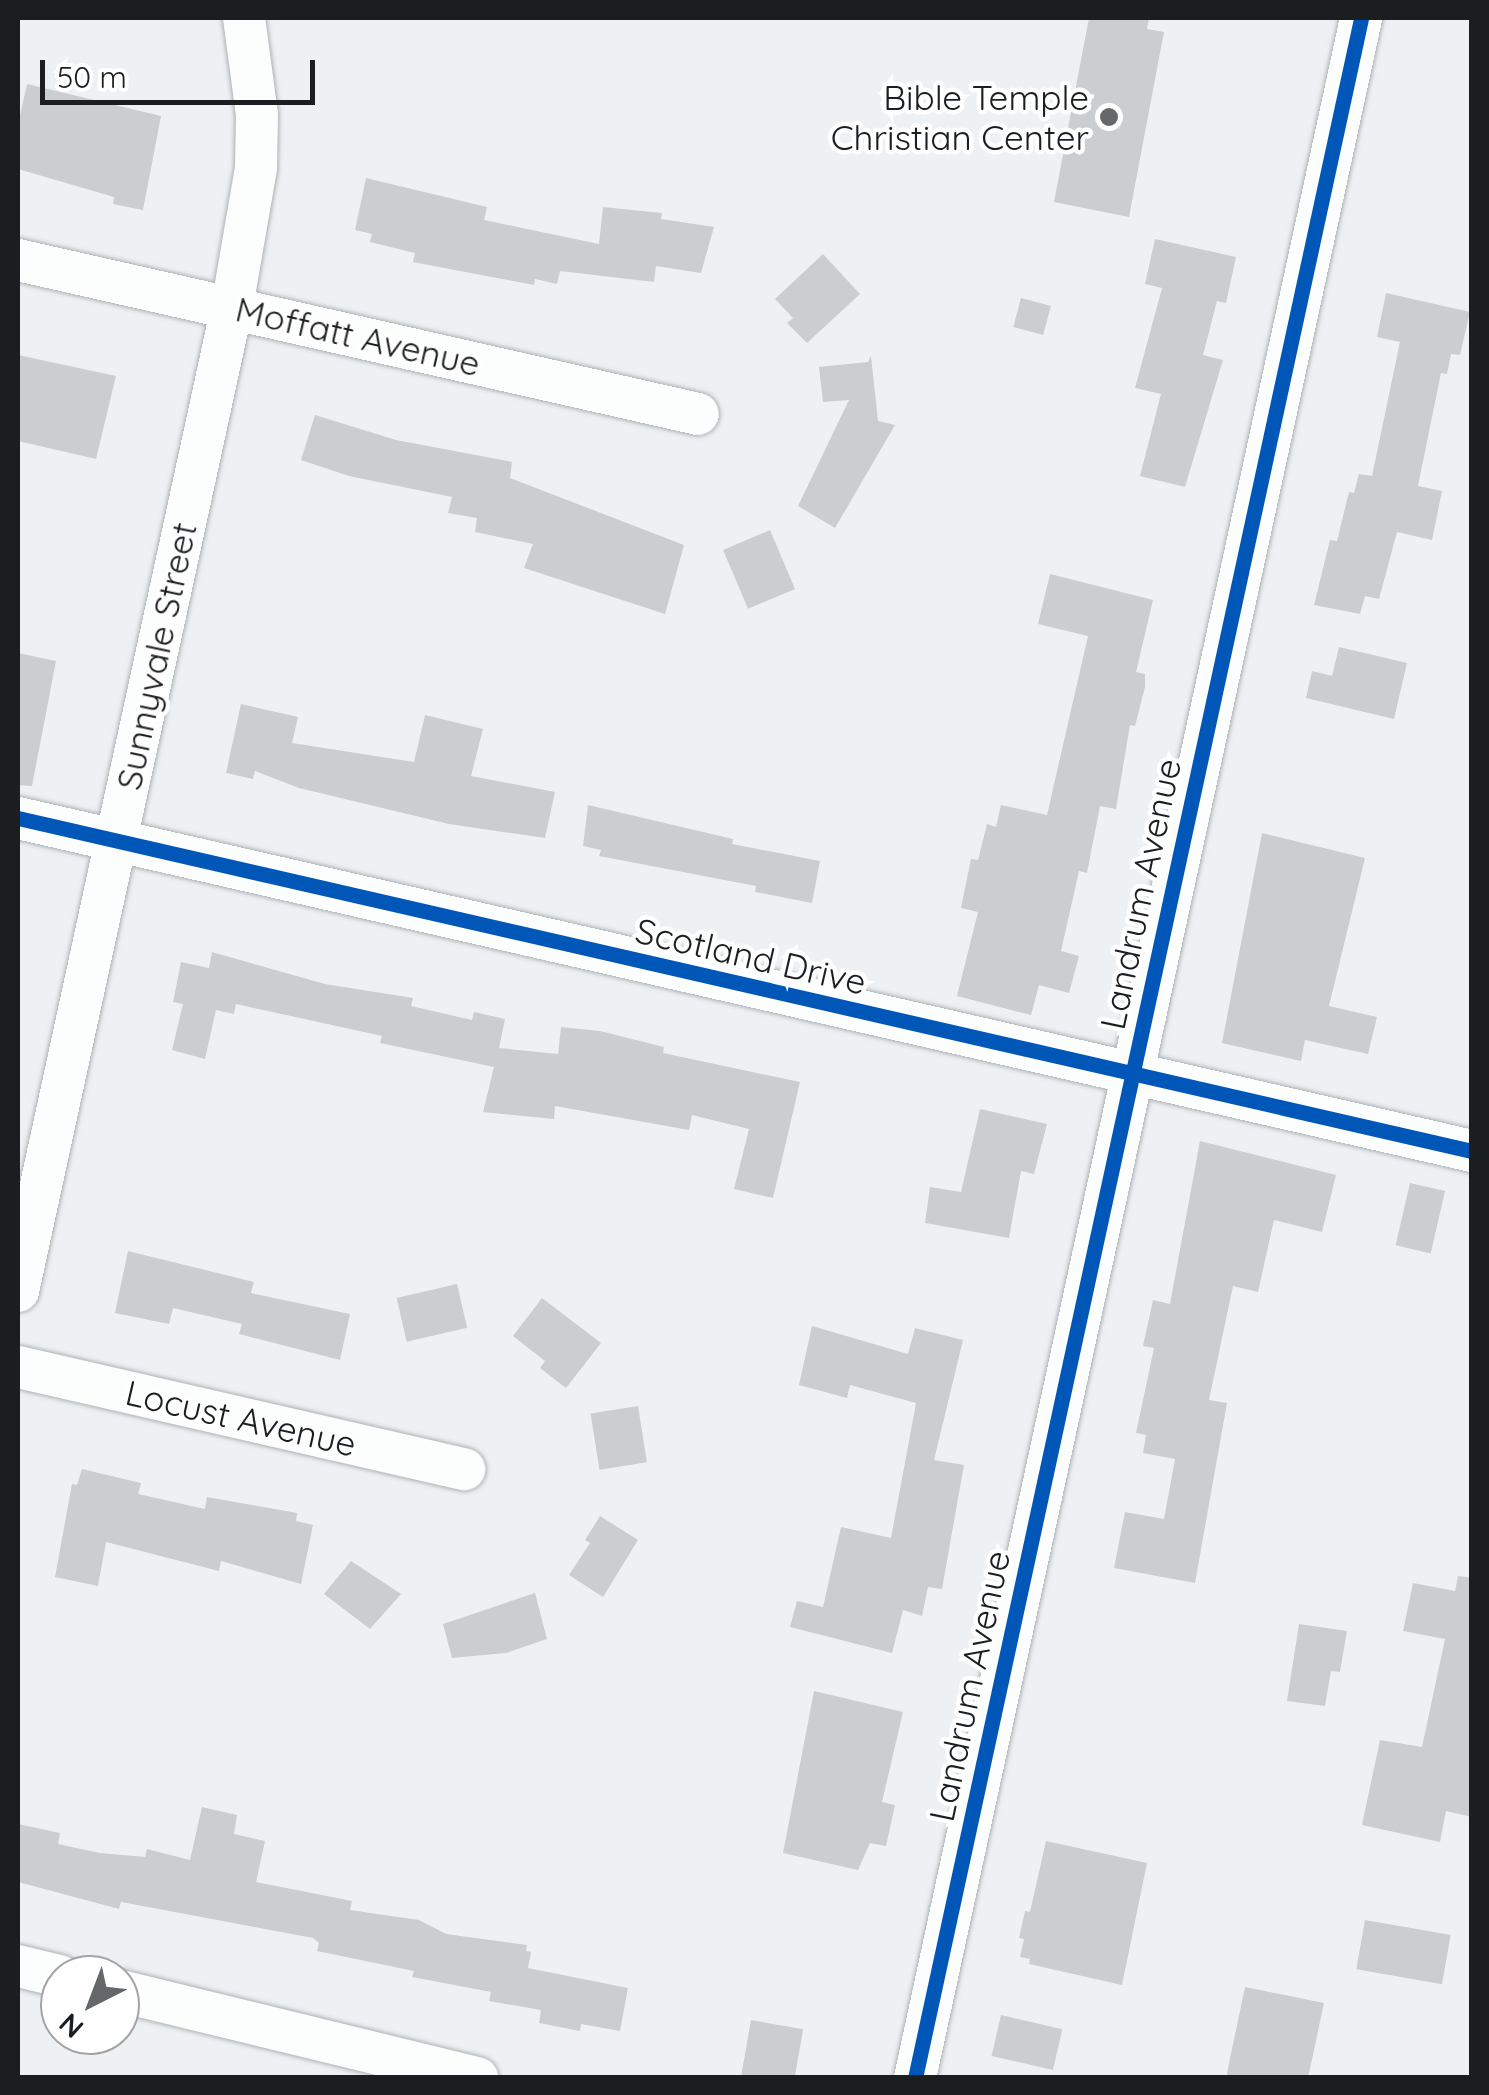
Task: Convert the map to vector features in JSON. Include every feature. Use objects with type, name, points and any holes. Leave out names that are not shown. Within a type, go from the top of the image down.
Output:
[{"type":"street","name":"Sunnyvale Street","points":[[18,1291],[232,306],[256,168],[258,114],[244,18]]},
{"type":"street","name":"Landrum Avenue","points":[[915,2078],[1361,18]]},
{"type":"street","name":"Moffatt Avenue","points":[[18,260],[698,414]]},
{"type":"street","name":"Scotland Drive","points":[[18,818],[1472,1151]]},
{"type":"street","name":"Locust Avenue","points":[[18,1367],[464,1469]]},
{"type":"street","points":[[140,1996],[478,2078]]},
{"type":"building","name":"Bible Temple Christian Center","points":[[1089,18],[1149,18],[1147,29],[1164,32],[1129,217],[1054,202]]},
{"type":"building","points":[[27,84],[161,116],[143,210],[113,204],[114,197],[18,169],[18,125]]},
{"type":"building","points":[[366,178],[487,207],[484,220],[599,244],[603,207],[662,213],[661,219],[714,227],[701,273],[656,266],[654,282],[560,271],[557,284],[535,279],[534,285],[413,262],[415,253],[370,242],[372,234],[355,230]]},
{"type":"building","points":[[1155,239],[1236,257],[1226,303],[1217,301],[1203,355],[1223,360],[1185,487],[1140,476],[1161,394],[1135,388],[1162,288],[1145,284]]},
{"type":"building","points":[[823,254],[860,294],[807,343],[787,323],[793,318],[775,299]]},
{"type":"building","points":[[1386,293],[1470,312],[1460,355],[1451,354],[1447,374],[1441,373],[1418,486],[1442,491],[1432,540],[1397,532],[1379,599],[1365,596],[1360,614],[1314,605],[1330,540],[1337,541],[1349,492],[1354,493],[1359,474],[1372,476],[1400,342],[1377,337]]},
{"type":"building","points":[[1021,298],[1051,306],[1043,335],[1013,327]]},
{"type":"building","points":[[18,355],[116,376],[96,459],[18,441]]},
{"type":"building","points":[[871,356],[878,421],[895,425],[835,528],[798,506],[849,400],[823,402],[819,367],[868,362]]},
{"type":"building","points":[[315,415],[396,440],[512,462],[510,478],[684,545],[665,614],[524,568],[533,544],[475,532],[477,518],[448,513],[452,497],[349,476],[301,460]]},
{"type":"building","points":[[770,530],[795,589],[748,609],[723,550]]},
{"type":"building","points":[[1050,574],[1153,600],[1136,672],[1145,674],[1145,687],[1135,726],[1130,725],[1116,809],[1100,806],[1087,873],[1079,871],[1061,951],[1079,956],[1069,993],[1039,985],[1031,1015],[957,996],[978,912],[961,908],[971,859],[978,860],[987,824],[996,827],[1001,805],[1047,815],[1088,636],[1038,624]]},
{"type":"building","points":[[1339,647],[1407,663],[1394,719],[1306,698],[1312,671],[1332,676]]},
{"type":"building","points":[[18,653],[56,661],[32,786],[18,785]]},
{"type":"building","points":[[241,704],[298,717],[292,743],[414,762],[425,715],[483,729],[471,776],[555,792],[545,838],[449,824],[299,788],[255,771],[253,779],[226,773]]},
{"type":"building","points":[[588,805],[733,839],[732,844],[820,861],[812,903],[755,892],[756,886],[599,856],[601,850],[583,846]]},
{"type":"building","points":[[1262,833],[1365,858],[1329,1006],[1377,1017],[1368,1054],[1305,1040],[1301,1061],[1222,1043]]},
{"type":"building","points":[[212,952],[325,984],[413,998],[411,1006],[472,1020],[474,1012],[505,1019],[499,1048],[558,1054],[561,1027],[600,1031],[664,1047],[663,1053],[800,1082],[773,1198],[734,1189],[749,1129],[692,1115],[689,1130],[555,1106],[554,1119],[483,1112],[494,1067],[380,1043],[382,1036],[236,1004],[234,1014],[216,1010],[205,1059],[172,1050],[183,1004],[173,1002],[181,962],[209,968]]},
{"type":"building","points":[[980,1109],[1047,1124],[1034,1174],[1021,1171],[1009,1238],[925,1223],[930,1187],[961,1192]]},
{"type":"building","points":[[1200,1141],[1336,1175],[1322,1232],[1274,1220],[1258,1292],[1233,1286],[1209,1400],[1227,1403],[1195,1583],[1114,1568],[1125,1512],[1164,1519],[1175,1459],[1143,1453],[1146,1435],[1136,1433],[1154,1348],[1143,1346],[1153,1300],[1170,1304]]},
{"type":"building","points":[[1410,1183],[1445,1191],[1431,1253],[1396,1245]]},
{"type":"building","points":[[128,1251],[254,1282],[251,1293],[350,1314],[340,1360],[239,1334],[242,1324],[173,1308],[169,1324],[115,1313]]},
{"type":"building","points":[[457,1284],[467,1328],[407,1342],[397,1298]]},
{"type":"building","points":[[542,1298],[601,1343],[566,1388],[540,1368],[545,1361],[513,1336]]},
{"type":"building","points":[[812,1326],[908,1354],[915,1328],[963,1340],[934,1460],[964,1465],[942,1589],[928,1587],[922,1616],[903,1610],[892,1653],[790,1627],[797,1601],[823,1607],[841,1527],[891,1538],[916,1403],[850,1385],[847,1398],[799,1385]]},
{"type":"building","points":[[638,1406],[647,1462],[600,1470],[591,1414]]},
{"type":"building","points":[[82,1469],[141,1483],[138,1494],[205,1509],[207,1497],[297,1513],[296,1521],[313,1525],[301,1584],[221,1561],[219,1571],[106,1542],[98,1586],[55,1577],[72,1484],[77,1485]]},
{"type":"building","points":[[600,1516],[638,1540],[603,1597],[569,1575],[590,1543],[585,1540]]},
{"type":"building","points":[[351,1561],[401,1594],[370,1629],[324,1594]]},
{"type":"building","points":[[1458,1576],[1472,1578],[1472,1817],[1446,1811],[1440,1842],[1362,1825],[1380,1740],[1422,1747],[1445,1639],[1403,1631],[1413,1583],[1455,1591]]},
{"type":"building","points":[[535,1593],[547,1639],[506,1653],[452,1658],[443,1624]]},
{"type":"building","points":[[1299,1624],[1347,1631],[1340,1672],[1331,1671],[1325,1706],[1287,1701]]},
{"type":"building","points":[[814,1691],[903,1712],[882,1802],[895,1805],[886,1846],[870,1843],[858,1870],[783,1853]]},
{"type":"building","points":[[202,1807],[237,1815],[234,1834],[265,1841],[256,1882],[352,1901],[350,1910],[419,1920],[446,1934],[527,1945],[526,1951],[531,1952],[528,1968],[628,1988],[620,2031],[581,2024],[580,2031],[539,2023],[541,2010],[489,2001],[491,1992],[412,1977],[414,1971],[317,1951],[319,1943],[313,1938],[121,1902],[119,1909],[18,1882],[18,1824],[60,1833],[58,1844],[100,1853],[145,1857],[147,1849],[190,1860]]},
{"type":"building","points":[[1046,1841],[1147,1863],[1122,1985],[1029,1964],[1030,1959],[1020,1957],[1024,1939],[1019,1938],[1025,1911],[1030,1912]]},
{"type":"building","points":[[1365,1920],[1451,1935],[1442,1984],[1356,1969]]},
{"type":"building","points":[[1245,1987],[1324,2003],[1308,2078],[1226,2078]]},
{"type":"building","points":[[1001,2015],[1062,2029],[1053,2070],[992,2056]]},
{"type":"building","points":[[751,2020],[803,2029],[795,2078],[741,2075]]},
{"type":"cycle path","points":[[915,2078],[1361,18]]},
{"type":"cycle path","points":[[18,818],[1472,1151]]},
{"type":"place","name":"Bible Temple Christian Center","points":[[1109,117]]}]
